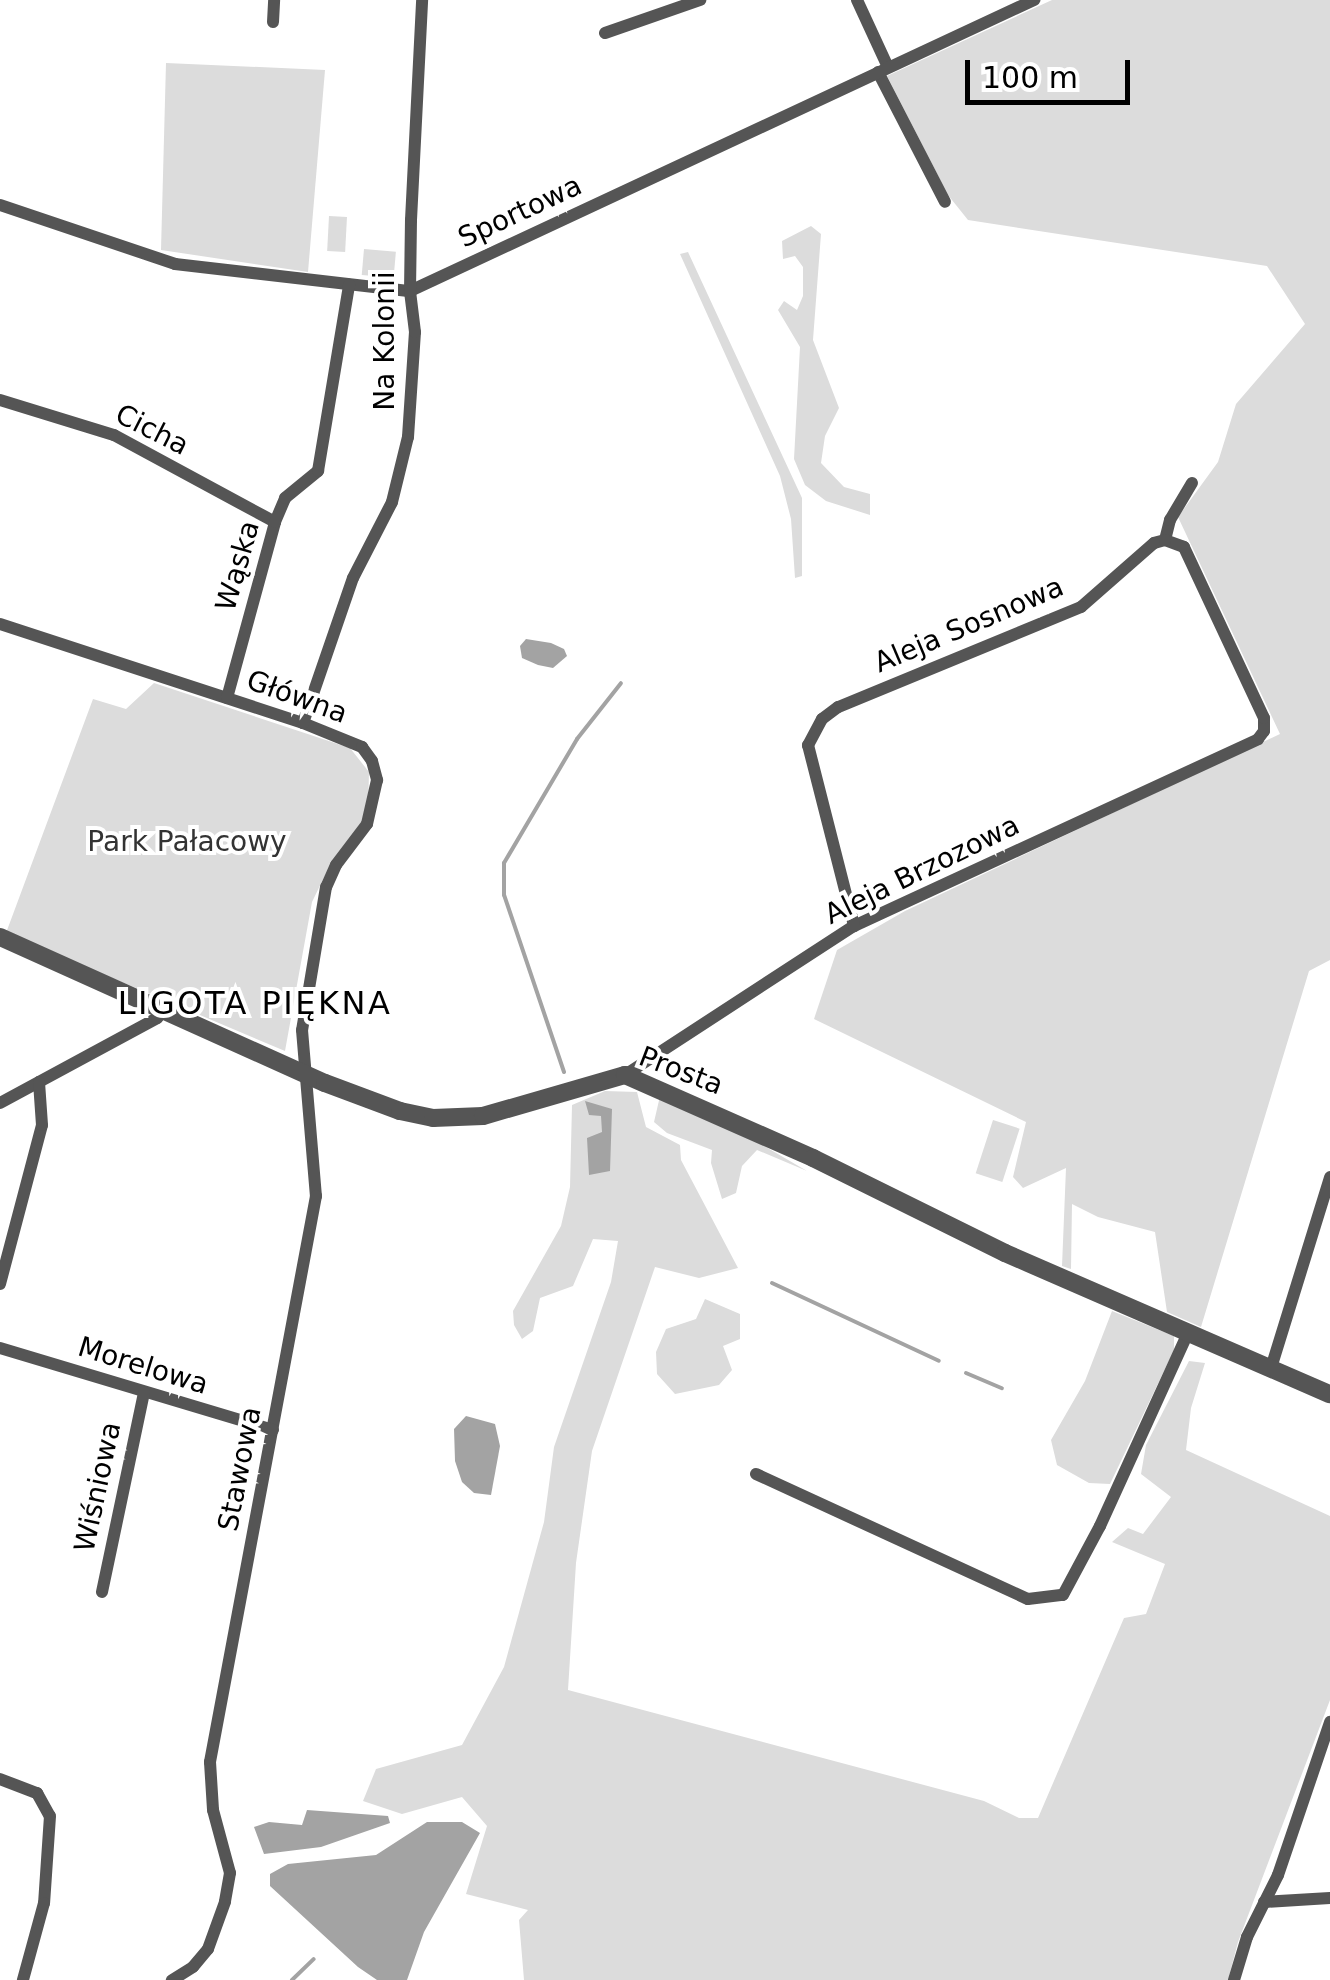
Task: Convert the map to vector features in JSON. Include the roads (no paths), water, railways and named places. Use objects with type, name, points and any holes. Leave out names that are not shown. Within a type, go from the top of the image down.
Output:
[{"type":"street","points":[[273,22],[274,0]]},
{"type":"street","name":"Na Kolonii","points":[[302,723],[354,578],[399,480],[408,437],[415,332],[410,291],[422,0]]},
{"type":"street","points":[[606,32],[700,0]]},
{"type":"street","points":[[857,0],[883,69],[946,202]]},
{"type":"street","name":"Sportowa","points":[[410,291],[1034,0]]},
{"type":"street","points":[[0,205],[174,264],[410,291]]},
{"type":"street","name":"Wąska","points":[[227,698],[275,522],[285,498],[318,471],[348,285]]},
{"type":"street","name":"Cicha","points":[[0,400],[114,434],[275,522]]},
{"type":"street","points":[[1165,540],[1170,520],[1192,483]]},
{"type":"street","name":"Aleja Brzozowa","points":[[625,1075],[854,926],[1258,739],[1264,730],[1264,718],[1225,629],[1191,557],[1184,547],[1165,540]]},
{"type":"street","name":"Aleja Sosnowa","points":[[854,926],[808,745],[822,719],[838,707],[1081,607],[1147,547],[1165,540]]},
{"type":"street","name":"Główna","points":[[0,624],[302,723],[362,747],[372,761],[377,780],[367,824],[336,865],[319,915],[302,1030],[304,1072]]},
{"type":"street","name":"Prosta","points":[[0,937],[381,1106],[452,1119],[500,1112],[625,1075],[683,1097],[1005,1253],[1330,1394]]},
{"type":"street","points":[[0,1103],[157,1018],[166,1008]]},
{"type":"street","name":"Stawowa","points":[[172,1980],[193,1967],[208,1949],[225,1902],[230,1873],[214,1810],[210,1762],[316,1196],[304,1072]]},
{"type":"street","points":[[0,1284],[42,1125],[39,1082]]},
{"type":"street","points":[[1271,1368],[1330,1177]]},
{"type":"street","points":[[756,1474],[1028,1599],[1063,1595],[1100,1526],[1188,1333]]},
{"type":"street","name":"Morelowa","points":[[0,1348],[273,1430]]},
{"type":"street","name":"Wiśniowa","points":[[102,1592],[144,1392]]},
{"type":"street","points":[[1234,1980],[1330,1722]]},
{"type":"street","points":[[0,1778],[36,1793],[50,1816],[44,1903],[24,1980]]},
{"type":"street","points":[[1264,1902],[1330,1898]]},
{"type":"waterway","points":[[564,1072],[504,895],[504,863],[577,739],[621,683]]},
{"type":"waterway","points":[[772,1283],[939,1361]]},
{"type":"waterway","points":[[966,1373],[1002,1388]]},
{"type":"waterway","points":[[292,1980],[314,1959]]},
{"type":"district","name":"LIGOTA PIĘKNA","points":[[255,1003]]},
{"type":"park label","name":"Park Pałacowy","points":[[187,842]]}]
